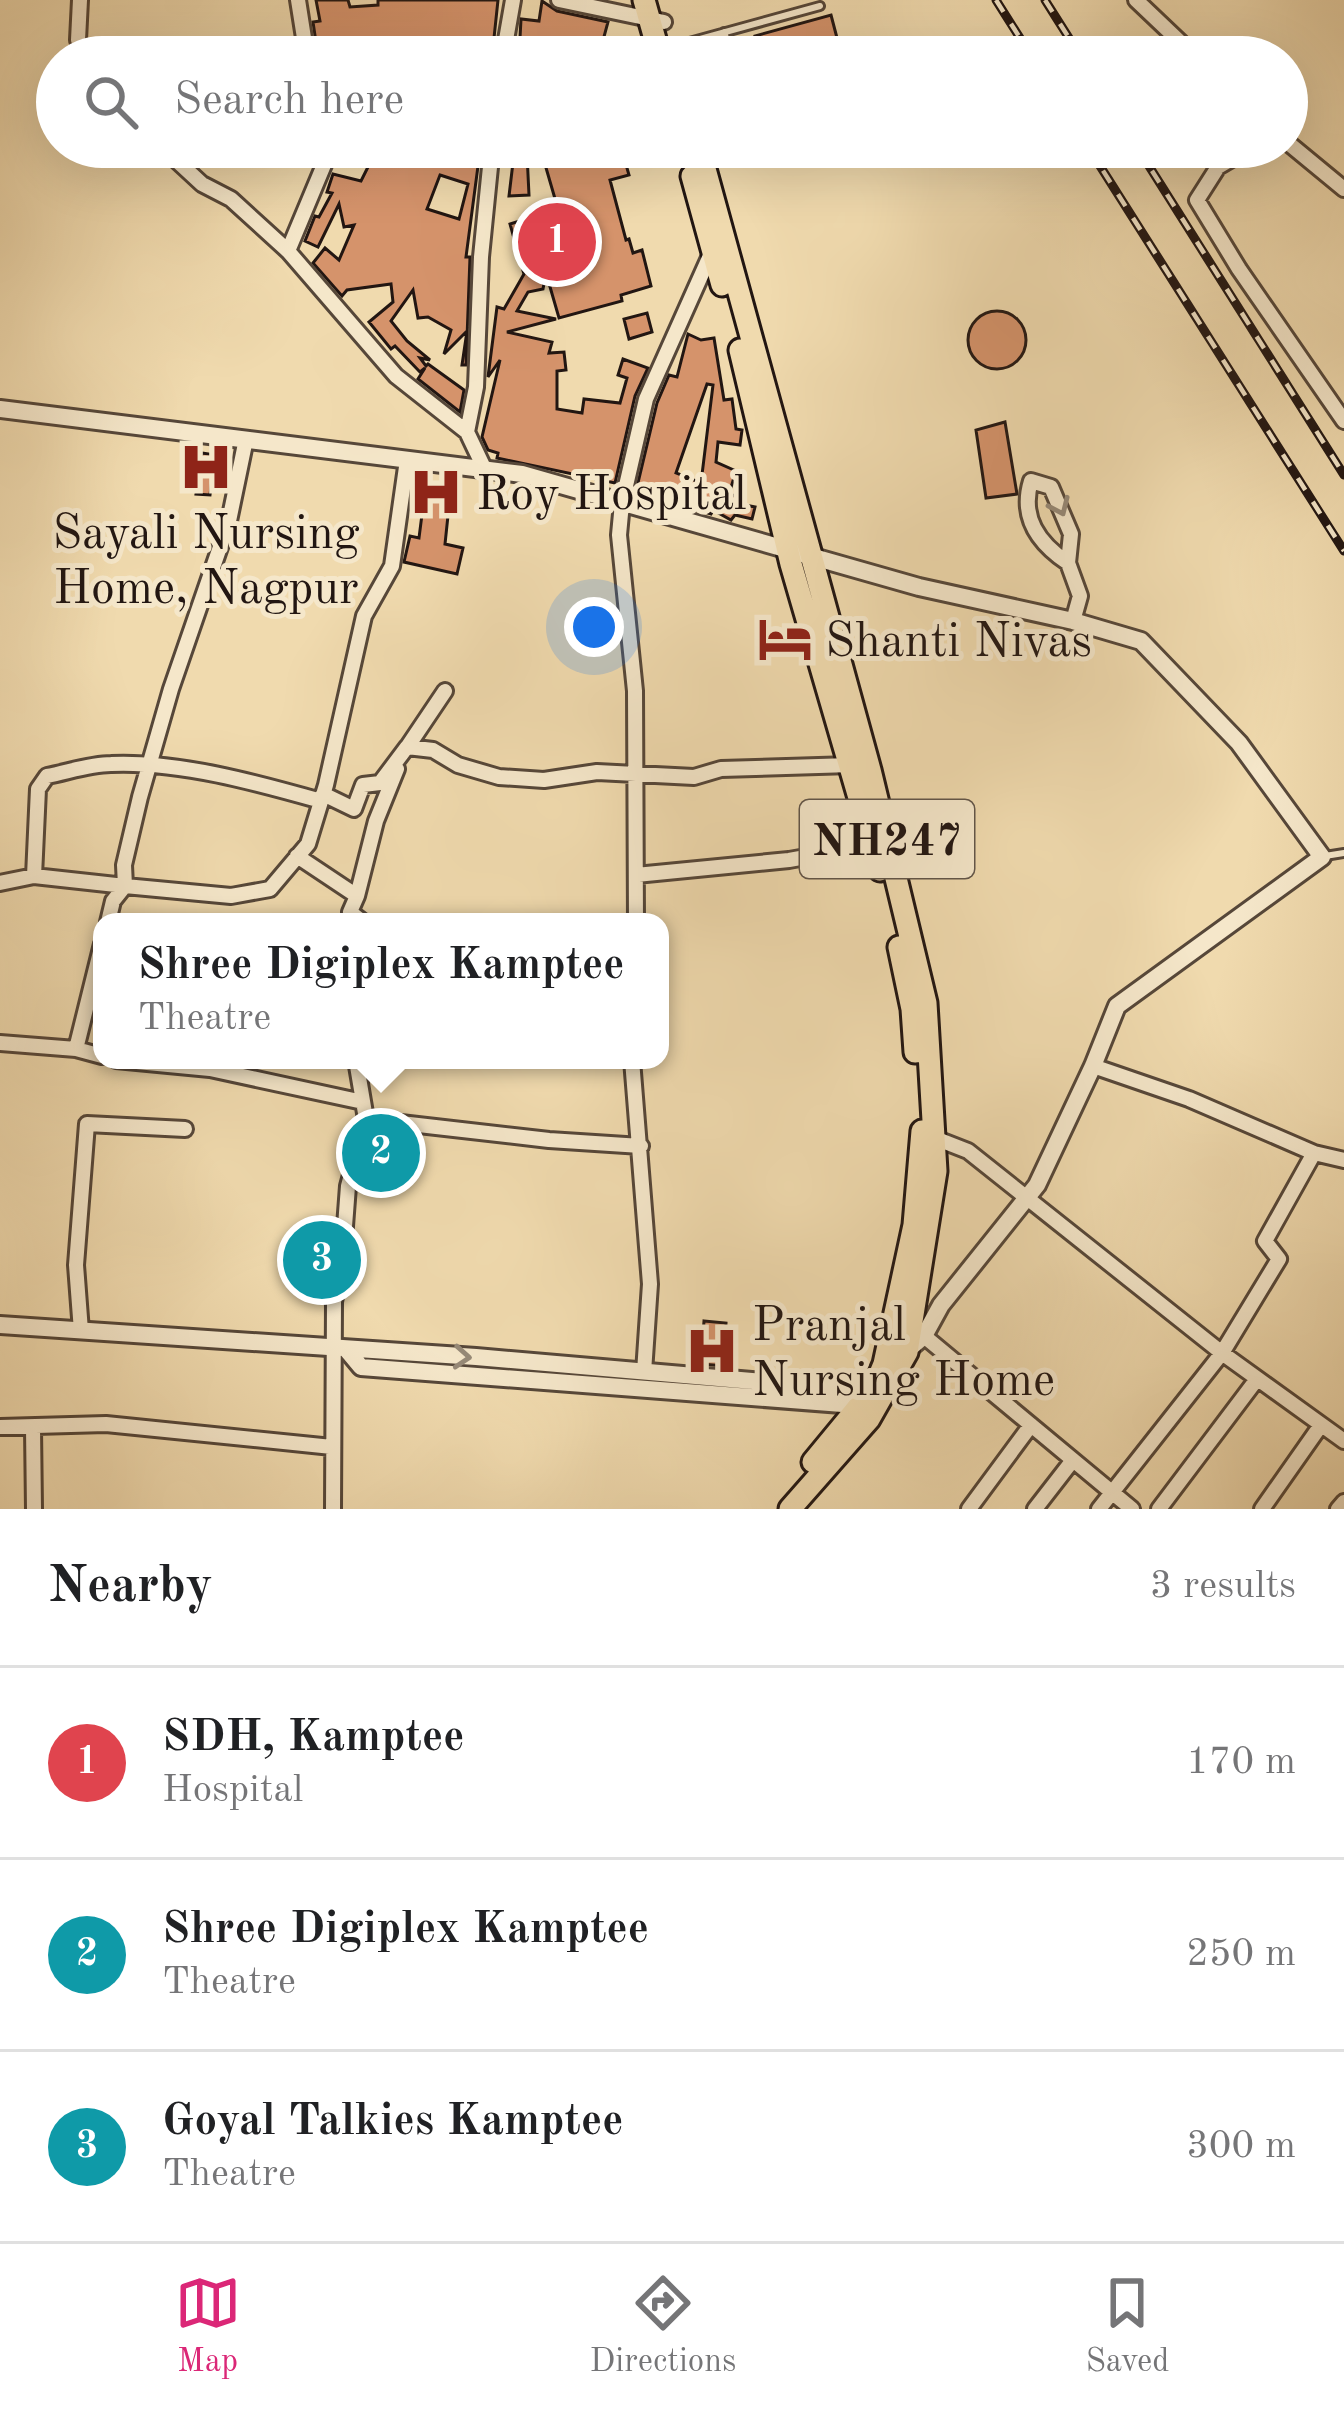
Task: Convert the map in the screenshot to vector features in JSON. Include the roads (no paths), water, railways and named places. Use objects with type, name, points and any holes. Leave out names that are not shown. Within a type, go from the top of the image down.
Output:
[{"type":"highway","name":"NH247","points":[[691,168],[926,1003],[928,1136],[884,1364],[873,1399],[774,1509]]},
{"type":"highway","name":"NH247","points":[[705,168],[799,553]]},
{"type":"highway","name":"NH247","points":[[790,1509],[907,1352],[936,1171],[912,1010],[873,845],[865,786],[851,766],[848,723]]},
{"type":"street","points":[[78,36],[80,0]]},
{"type":"street","points":[[298,0],[304,36]]},
{"type":"street","points":[[507,36],[513,0]]},
{"type":"street","points":[[559,0],[654,10]]},
{"type":"street","points":[[1136,0],[1174,36]]},
{"type":"street","points":[[1308,159],[1344,189]]},
{"type":"street","points":[[185,168],[202,184],[231,199],[288,251],[396,376],[467,432],[485,470]]},
{"type":"street","points":[[288,251],[323,168]]},
{"type":"street","points":[[467,432],[476,387],[490,168]]},
{"type":"street","points":[[1217,168],[1197,200],[1344,421]]},
{"type":"street","points":[[636,913],[635,691],[619,535],[622,503],[646,399],[722,229]]},
{"type":"street","points":[[0,409],[522,474],[919,587],[1073,621],[1141,641],[1239,743],[1322,857],[1117,1006],[1037,1185],[941,1305],[924,1336],[884,1364]]},
{"type":"street","points":[[110,913],[124,886],[124,866],[171,689],[229,521],[246,439]]},
{"type":"street","points":[[0,883],[34,876],[231,896],[270,889],[308,844],[364,616],[392,566],[406,460]]},
{"type":"street","points":[[1068,562],[1047,549],[1034,531],[1026,500],[1031,481],[1051,487],[1072,535],[1068,562],[1080,596],[1073,621]]},
{"type":"street","points":[[34,876],[38,789],[47,776],[110,764],[149,767],[247,780],[354,808],[363,785],[380,783],[445,691]]},
{"type":"street","points":[[407,747],[433,750],[458,765],[499,777],[544,780],[596,772],[694,777],[721,770],[851,766]]},
{"type":"street","points":[[351,913],[376,821],[407,747]]},
{"type":"street","points":[[637,875],[789,860],[873,845]]},
{"type":"street","points":[[297,856],[357,896]]},
{"type":"street","points":[[76,1049],[93,980]]},
{"type":"street","points":[[0,1043],[93,1054]]},
{"type":"street","points":[[1094,1066],[1190,1099],[1314,1154],[1344,1160]]},
{"type":"street","points":[[209,1069],[363,1102]]},
{"type":"street","points":[[333,1509],[339,1348],[334,1303],[349,1186],[366,1119],[358,1069]]},
{"type":"street","points":[[633,1069],[650,1284],[644,1372]]},
{"type":"street","points":[[366,1119],[549,1141],[640,1146]]},
{"type":"street","points":[[82,1331],[76,1264],[87,1124],[185,1129]]},
{"type":"street","points":[[928,1136],[968,1150],[1222,1353],[1344,1442]]},
{"type":"street","points":[[1099,1509],[1222,1353],[1279,1259],[1265,1241],[1314,1154]]},
{"type":"street","points":[[0,1325],[644,1372],[873,1399]]},
{"type":"street","points":[[924,1336],[1132,1509]]},
{"type":"street","points":[[339,1348],[361,1367],[873,1399]]},
{"type":"street","points":[[1159,1509],[1257,1379]]},
{"type":"street","points":[[34,1509],[33,1428],[37,1423],[106,1424],[332,1447]]},
{"type":"street","points":[[968,1509],[1031,1425]]},
{"type":"street","points":[[1262,1509],[1321,1425]]},
{"type":"street","points":[[0,1427],[33,1428]]},
{"type":"street","points":[[1035,1509],[1073,1460]]},
{"type":"street","points":[[1338,1509],[1344,1502]]},
{"type":"lane","points":[[714,36],[820,6]]},
{"type":"lane","points":[[724,32],[725,36]]},
{"type":"lane","points":[[1322,857],[1344,853]]},
{"type":"railway","points":[[996,0],[1019,36]]},
{"type":"railway","points":[[1045,0],[1068,36]]},
{"type":"railway","points":[[1101,168],[1344,551]]},
{"type":"railway","points":[[1150,168],[1344,475]]},
{"type":"place","name":"SDH, Kamptee","points":[[557,242]]},
{"type":"place","name":"Sayali Nursing Home, Nagpur","points":[[206,467]]},
{"type":"place","name":"Roy Hospital","points":[[436,492]]},
{"type":"place","name":"Shanti Nivas","points":[[785,639]]},
{"type":"place","name":"Shree Digiplex Kamptee","points":[[381,1153]]},
{"type":"place","name":"Goyal Talkies Kamptee","points":[[322,1260]]},
{"type":"place","name":"Pranjal Nursing Home","points":[[712,1351]]}]
